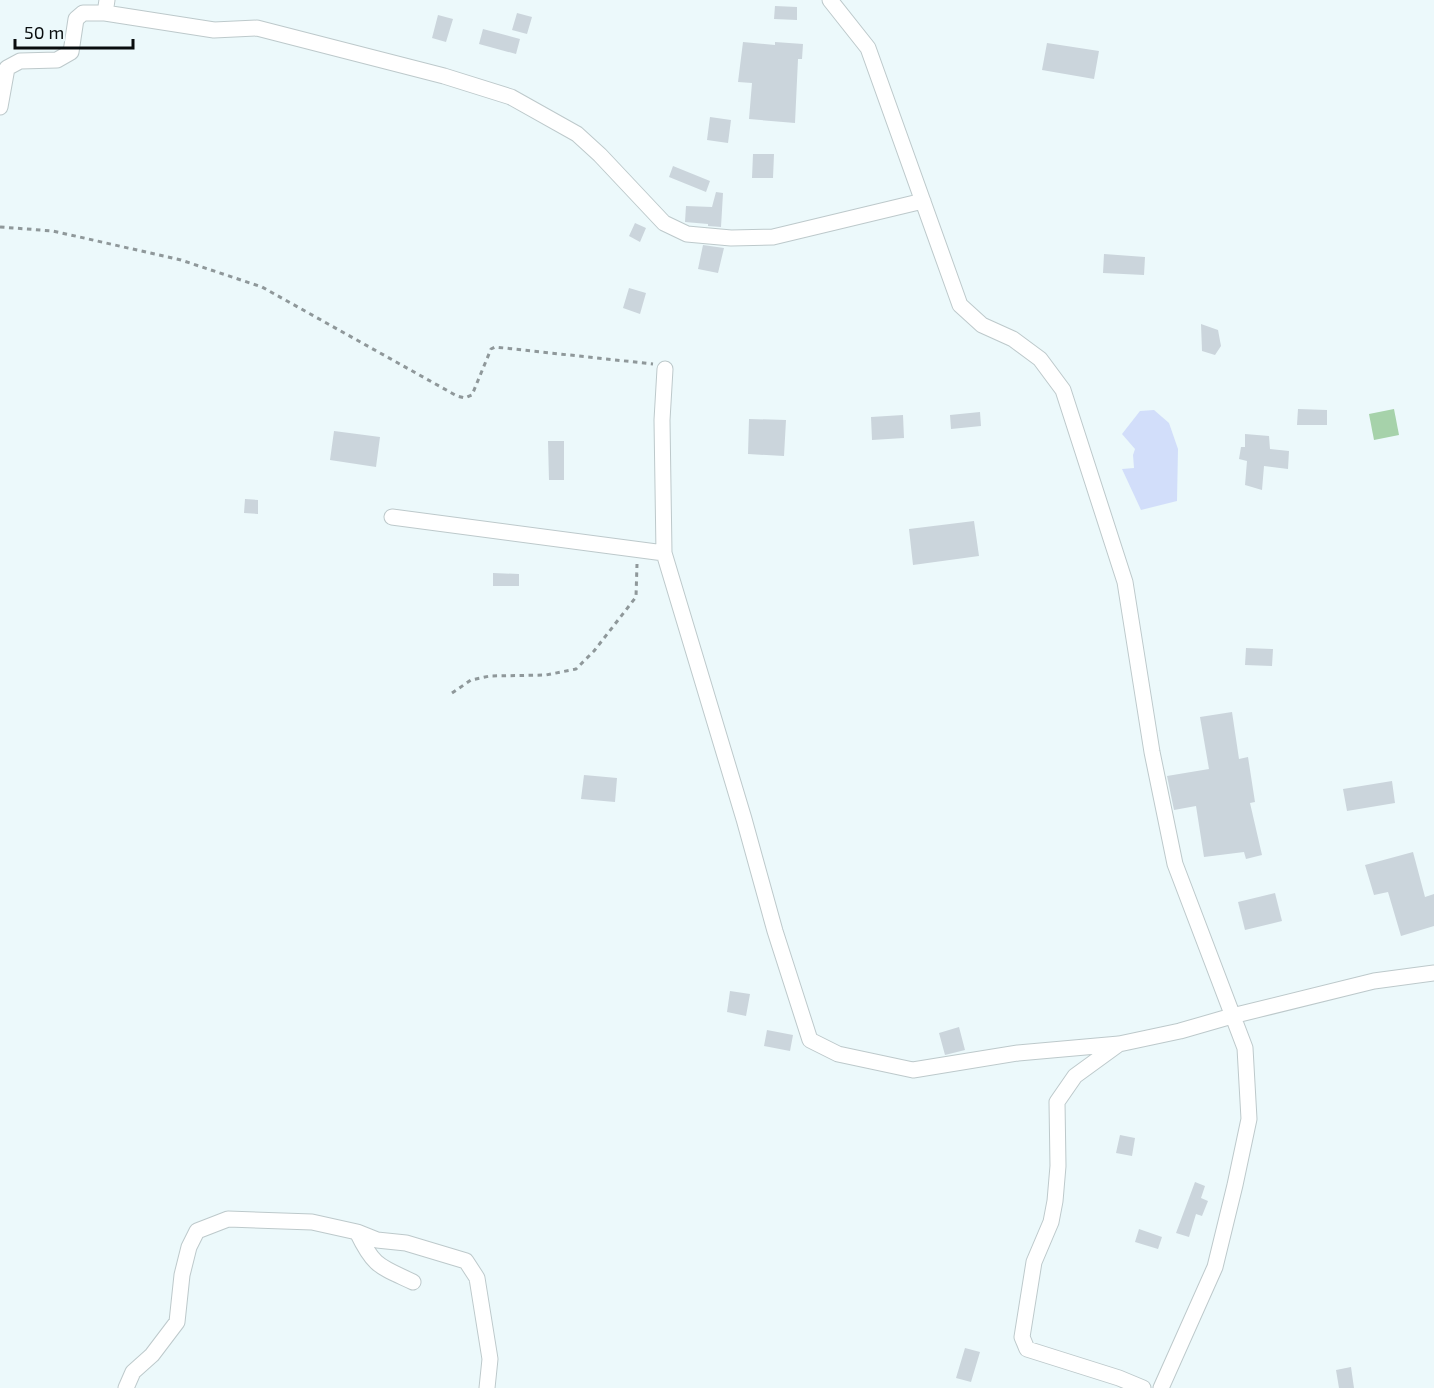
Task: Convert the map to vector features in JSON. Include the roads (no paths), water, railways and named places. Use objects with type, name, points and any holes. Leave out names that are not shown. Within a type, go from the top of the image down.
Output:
[{"type":"street","points":[[830,0],[868,48],[960,305],[982,325],[1013,339],[1040,359],[1063,390],[1125,582],[1152,752],[1175,864],[1245,1048],[1249,1119],[1215,1267],[1161,1388]]},
{"type":"street","points":[[0,107],[6,68],[20,60],[57,60],[71,52],[76,20],[83,13],[106,7],[214,30],[256,28],[444,76],[511,97],[577,134],[664,223],[687,234],[731,238],[773,237],[922,201]]},
{"type":"street","points":[[665,369],[662,420],[663,553],[744,819],[775,931],[810,1040],[838,1054],[913,1070],[1018,1053],[1119,1044],[1180,1031],[1374,981],[1434,973]]},
{"type":"street","points":[[393,517],[663,553]]},
{"type":"street","points":[[1119,1044],[1075,1076],[1057,1102],[1058,1166],[1055,1201],[1051,1222],[1034,1262],[1022,1337],[1026,1349],[1119,1378],[1143,1388]]},
{"type":"street","points":[[126,1388],[133,1372],[152,1355],[177,1322],[182,1275],[189,1247],[197,1230],[228,1219],[312,1222],[357,1232],[377,1240],[406,1243],[466,1261],[477,1278],[490,1359],[487,1388]]},
{"type":"street","points":[[357,1232],[367,1253],[376,1264],[413,1282]]},
{"type":"water","points":[[1154,410],[1169,423],[1178,449],[1177,501],[1141,510],[1122,469],[1134,468],[1135,449],[1122,434],[1140,411]]}]
